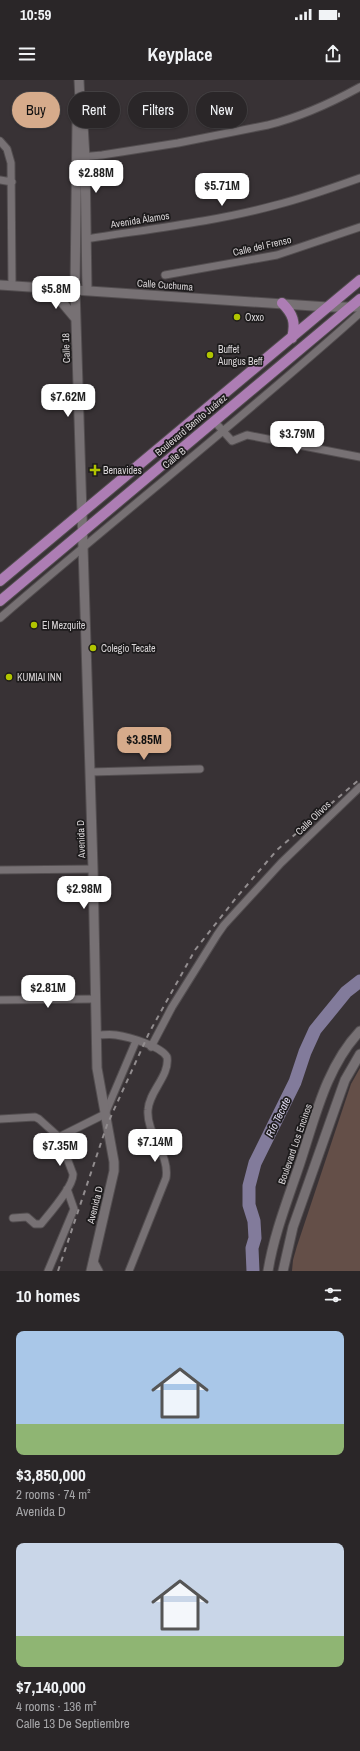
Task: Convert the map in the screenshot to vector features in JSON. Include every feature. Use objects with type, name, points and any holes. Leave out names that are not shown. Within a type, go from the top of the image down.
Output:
[{"type":"main road","name":"Boulevard Benito Juárez","points":[[0,581],[360,280]]},
{"type":"main road","points":[[356,304],[352,296],[360,289]]},
{"type":"main road","points":[[282,303],[293,317],[295,327],[292,338]]},
{"type":"main road","name":"Boulevard Benito Juárez","points":[[0,601],[356,304]]},
{"type":"street","name":"Calle 18","points":[[79,80],[80,101],[77,124],[81,157],[86,239],[87,290]]},
{"type":"street","points":[[81,157],[170,144],[268,125],[320,107],[360,87]]},
{"type":"street","points":[[0,141],[7,149],[11,163],[12,285]]},
{"type":"street","name":"Calle 18","points":[[81,157],[75,289],[83,546]]},
{"type":"street","name":"Avenida Álamos","points":[[86,239],[214,218],[275,206],[360,178]]},
{"type":"street","points":[[0,180],[12,182]]},
{"type":"street","name":"Calle del Frenso","points":[[165,275],[277,254],[360,227]]},
{"type":"street","name":"Calle Cuchuma","points":[[0,285],[328,307],[356,304]]},
{"type":"street","points":[[50,288],[76,319]]},
{"type":"street","name":"Calle B","points":[[0,618],[83,546],[223,431],[360,313]]},
{"type":"street","points":[[214,421],[232,442],[247,435],[360,457]]},
{"type":"street","name":"Avenida D","points":[[83,546],[93,869],[97,1075],[114,1162],[114,1171],[91,1271]]},
{"type":"street","points":[[90,772],[200,770]]},
{"type":"street","name":"Calle Olivos","points":[[151,1047],[172,1007],[217,934],[280,863],[360,787]]},
{"type":"street","points":[[0,870],[93,869]]},
{"type":"street","points":[[0,1000],[96,999]]},
{"type":"street","name":"Boulevard Los Encinos","points":[[268,1271],[278,1228],[327,1082],[344,1050],[360,1031]]},
{"type":"street","points":[[97,1035],[114,1035],[136,1040],[162,1051],[168,1058],[166,1069],[150,1102],[148,1110],[150,1126],[166,1166],[166,1178],[129,1271]]},
{"type":"street","points":[[59,1137],[105,1114],[136,1040]]},
{"type":"street","points":[[283,1271],[293,1227],[340,1094],[345,1080],[360,1054]]},
{"type":"street","points":[[0,1119],[35,1117],[39,1119],[59,1137],[73,1174],[73,1180],[41,1224],[35,1224],[27,1217],[13,1218]]},
{"type":"street","points":[[48,1271],[74,1209],[67,1189]]},
{"type":"street","points":[[93,1260],[99,1271]]},
{"type":"shaded area","points":[[360,1068],[360,1271],[292,1271],[297,1246],[351,1084]]},
{"type":"waterway","name":"Río Tecate","points":[[253,1271],[252,1248],[255,1238],[254,1221],[249,1205],[249,1186],[255,1163],[295,1082],[305,1052],[315,1030],[346,992],[360,981]]},
{"type":"railway","points":[[58,1271],[107,1125],[149,1033],[195,950],[236,898],[277,850],[360,779]]},
{"type":"place","name":"Oxxo","points":[[237,317]]},
{"type":"place","name":"Buffet Aungus Beff","points":[[210,355]]},
{"type":"place","name":"Benavides","points":[[95,470]]},
{"type":"place","name":"El Mezquite","points":[[34,625]]},
{"type":"place","name":"Colegio Tecate","points":[[93,648]]},
{"type":"place","name":"KUMIAI INN","points":[[9,677]]}]
